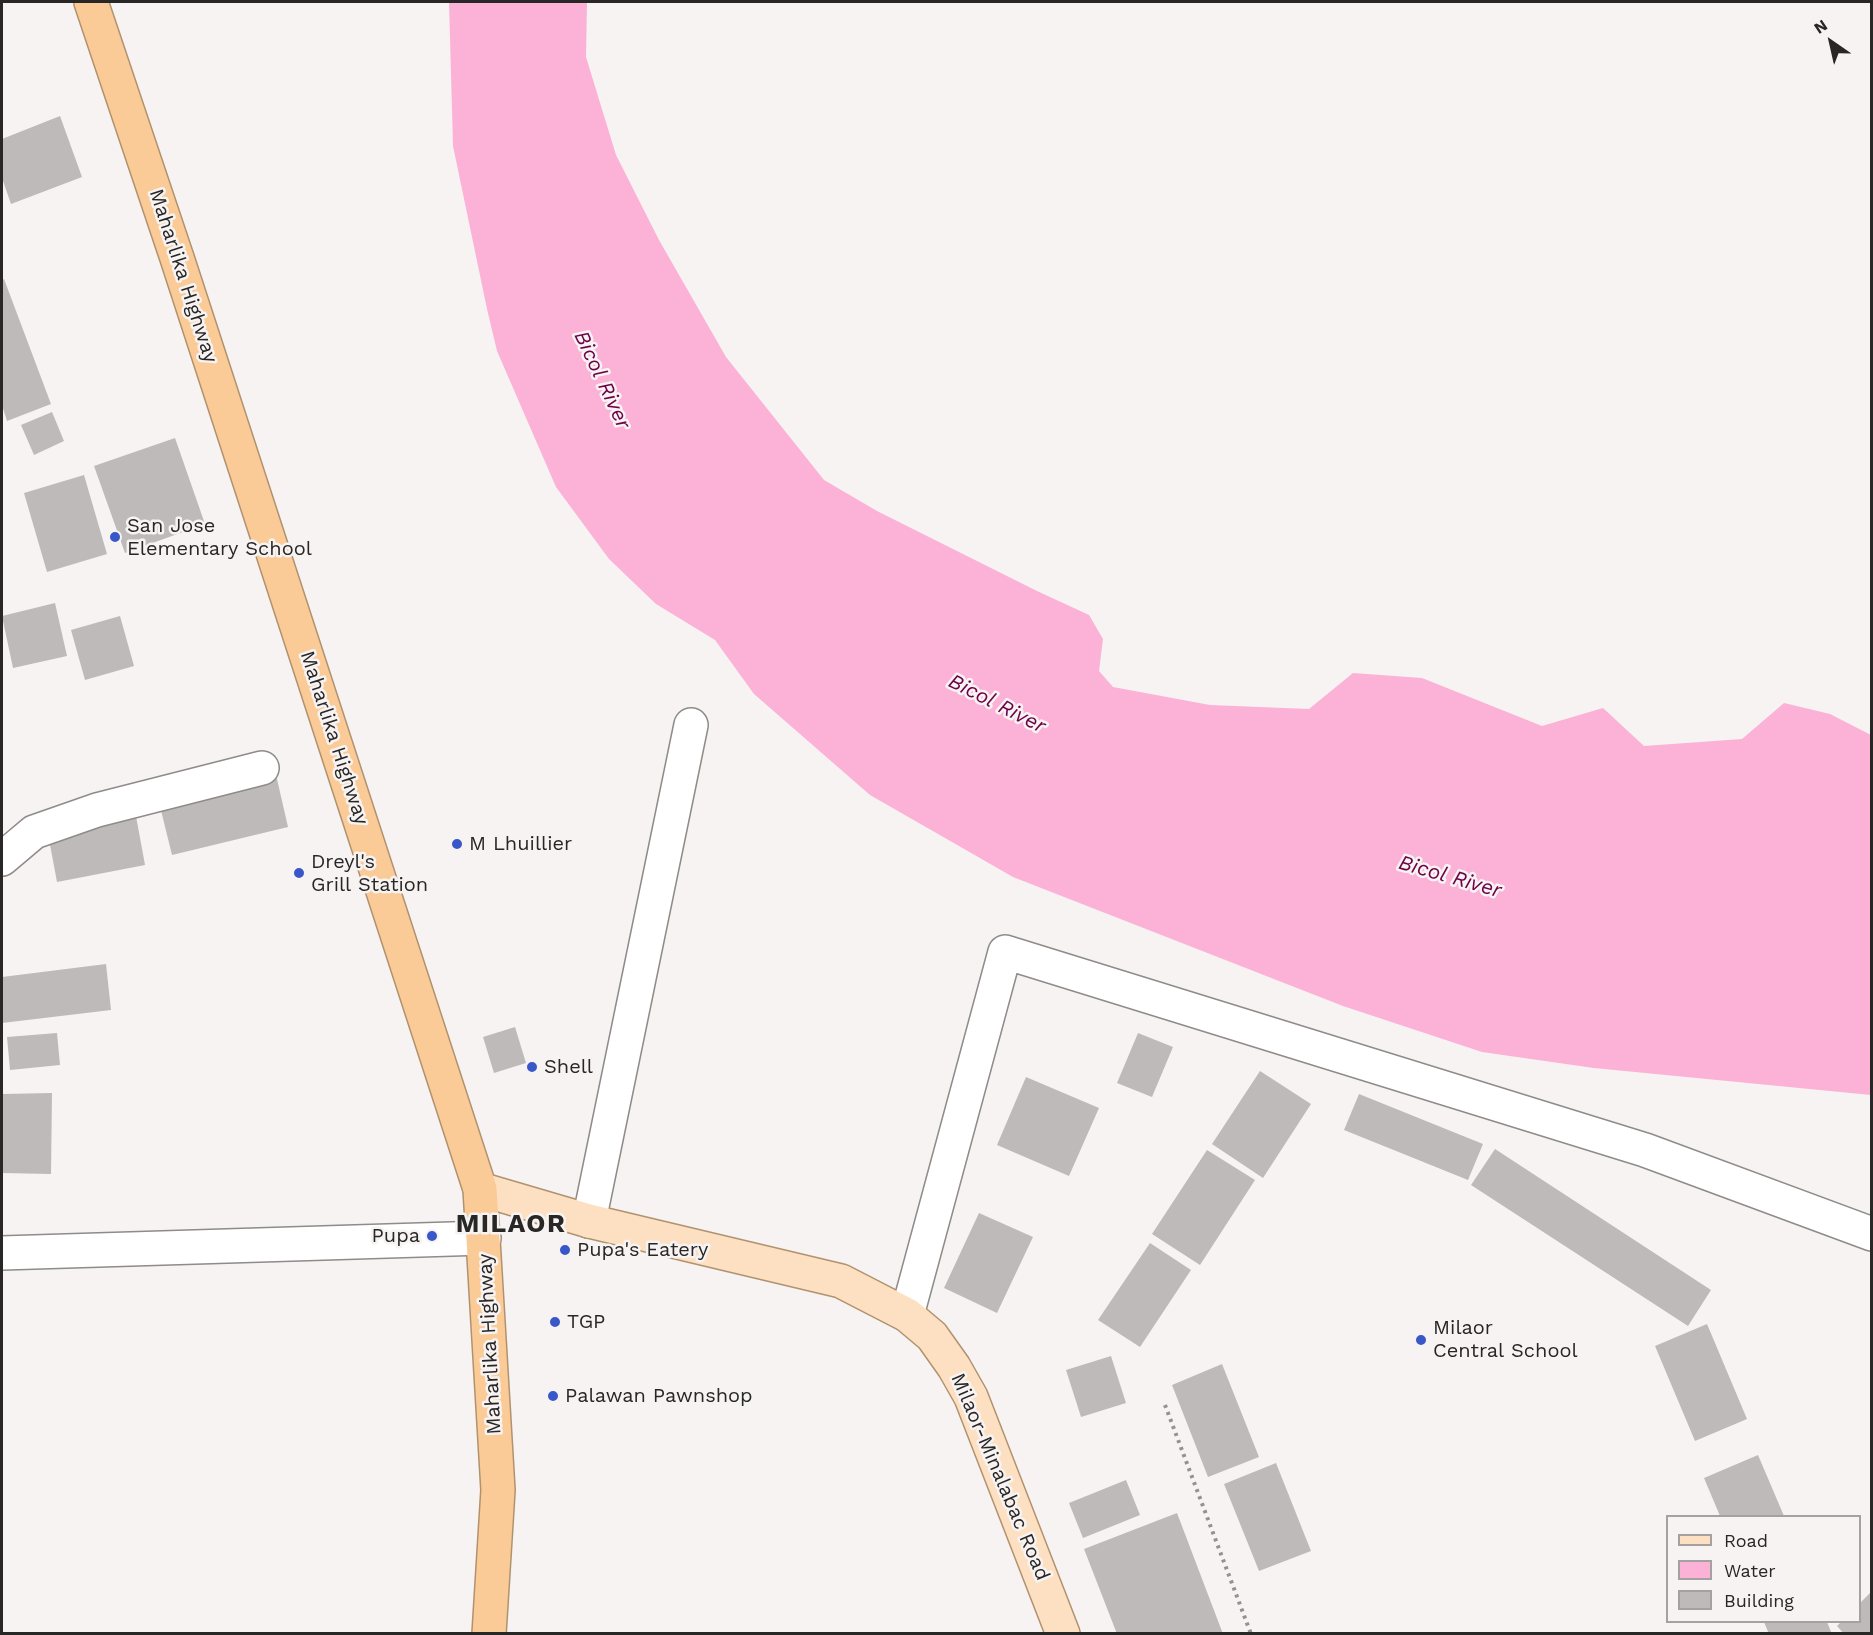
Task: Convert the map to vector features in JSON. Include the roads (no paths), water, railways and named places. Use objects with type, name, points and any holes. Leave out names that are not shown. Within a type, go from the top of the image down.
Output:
[{"type":"highway","name":"Maharlika Highway","points":[[91,2],[177,258],[480,1189],[498,1490],[489,1634]]},
{"type":"main road","name":"Milaor-Minalabac Road","points":[[480,1189],[588,1221],[841,1281],[907,1315],[932,1336],[954,1367],[971,1397],[1063,1634]]},
{"type":"street","points":[[588,1221],[690,725]]},
{"type":"street","points":[[2,859],[34,832],[97,810],[262,768]]},
{"type":"street","points":[[907,1315],[1005,952],[1645,1150],[1872,1234]]},
{"type":"street","points":[[2,1253],[484,1238]]},
{"type":"water","name":"Bicol River","points":[[449,2],[587,2],[586,57],[616,155],[659,240],[726,357],[824,480],[877,511],[1089,615],[1103,639],[1099,671],[1113,687],[1210,705],[1309,709],[1353,673],[1422,678],[1542,726],[1603,708],[1644,746],[1742,739],[1784,703],[1830,714],[1871,735],[1871,1095],[1594,1068],[1482,1052],[1343,1006],[1013,877],[870,795],[754,694],[715,640],[656,604],[609,559],[556,487],[497,351],[487,309],[453,146]]},
{"type":"place","name":"San Jose Elementary School","points":[[115,537]]},
{"type":"place","name":"M Lhuillier","points":[[457,844]]},
{"type":"place","name":"Dreyl's Grill Station","points":[[299,873]]},
{"type":"place","name":"Shell","points":[[532,1067]]},
{"type":"place","name":"Pupa","points":[[432,1236]]},
{"type":"place","name":"Pupa's Eatery","points":[[565,1250]]},
{"type":"place","name":"TGP","points":[[555,1322]]},
{"type":"place","name":"Milaor Central School","points":[[1421,1340]]},
{"type":"place","name":"Palawan Pawnshop","points":[[553,1396]]},
{"type":"district","name":"MILAOR","points":[[511,1224]]}]
